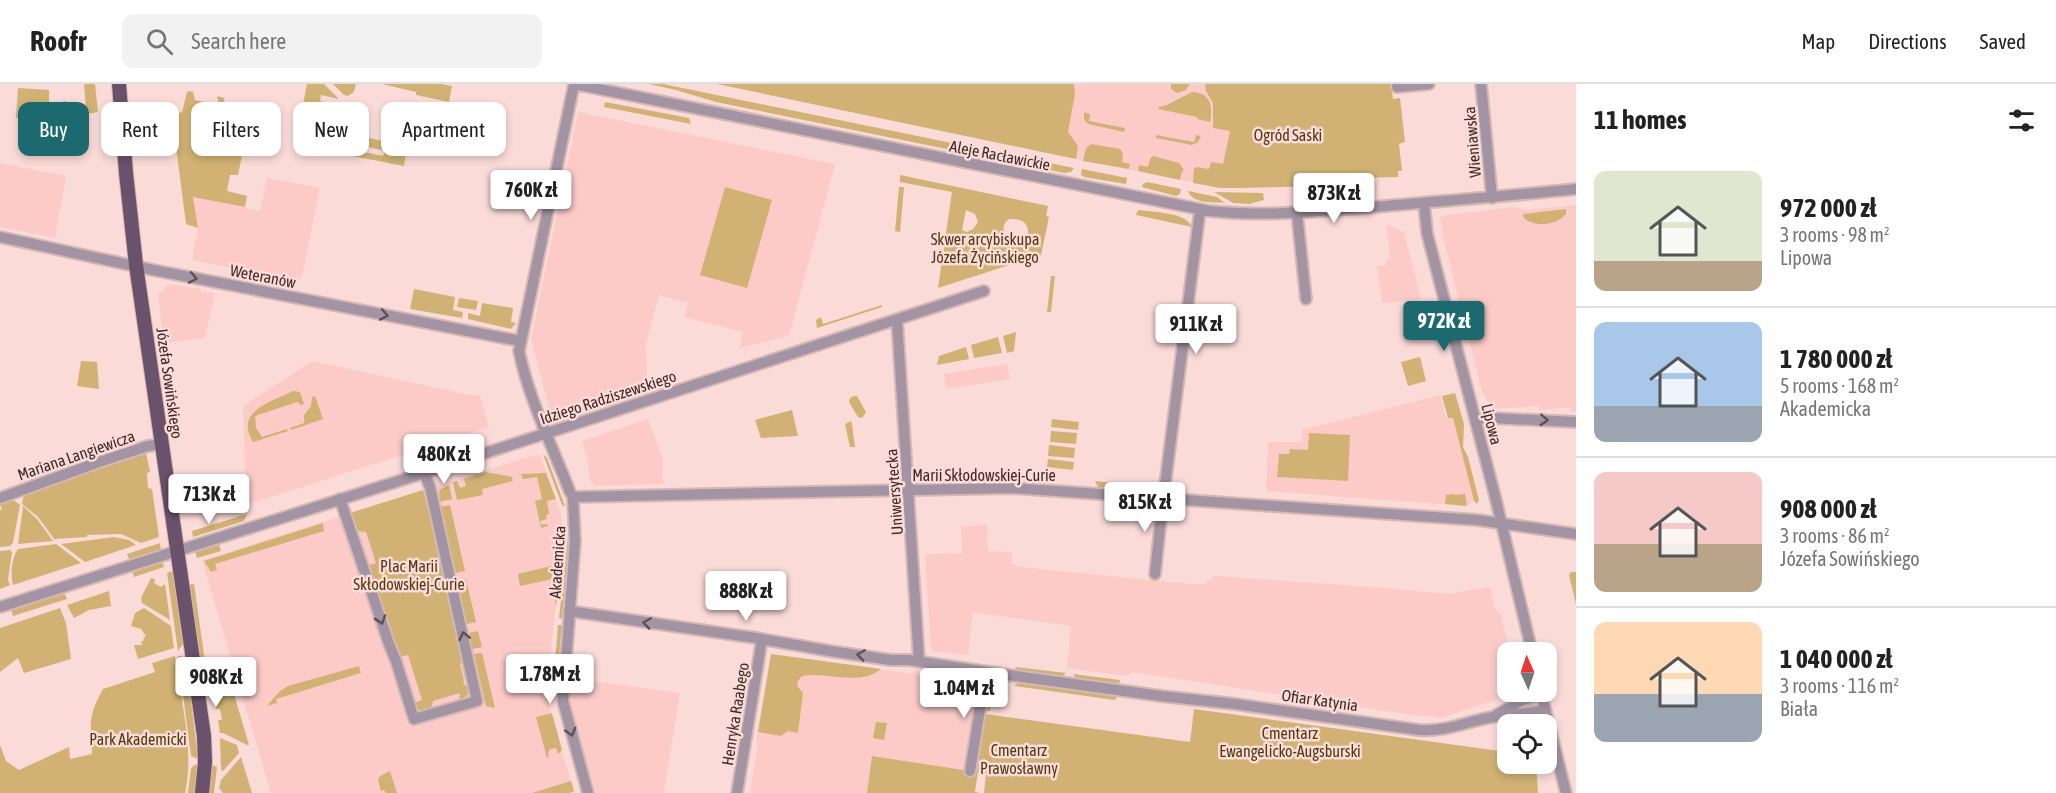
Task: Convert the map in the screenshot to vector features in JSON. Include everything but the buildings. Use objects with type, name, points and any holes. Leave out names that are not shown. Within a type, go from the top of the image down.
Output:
[{"type":"main road","name":"Józefa Sowińskiego","points":[[119,84],[136,265],[204,736],[202,793]]},
{"type":"street","name":"Aleje Racławickie","points":[[574,84],[1200,210],[1245,214],[1297,213],[1576,189]]},
{"type":"street","name":"Akademicka","points":[[574,84],[519,351],[545,433],[573,497],[575,541],[563,701],[587,793]]},
{"type":"street","points":[[1397,87],[1430,84]]},
{"type":"street","name":"Wieniawska","points":[[1481,84],[1492,198]]},
{"type":"street","name":"Lipowa","points":[[1424,203],[1427,233],[1476,419],[1530,642]]},
{"type":"street","points":[[1155,574],[1200,210]]},
{"type":"street","points":[[1297,213],[1306,299]]},
{"type":"street","name":"Weteranów","points":[[0,237],[520,341]]},
{"type":"street","name":"Idziego Radziszewskiego","points":[[0,607],[984,291]]},
{"type":"street","name":"Uniwersytecka","points":[[897,320],[919,661]]},
{"type":"street","points":[[1476,419],[1576,422]]},
{"type":"street","name":"Mariana Langiewicza","points":[[0,498],[148,446],[162,444]]},
{"type":"street","points":[[340,499],[414,719],[477,701],[430,487],[424,472]]},
{"type":"street","name":"Marii Skłodowskiej-Curie","points":[[573,497],[1011,488],[1164,496],[1477,520],[1576,534]]},
{"type":"street","name":"Ofiar Katynia","points":[[569,611],[891,660],[919,661],[986,672],[1433,731],[1493,717],[1545,710]]},
{"type":"street","name":"Henryka Raabego","points":[[737,793],[762,639]]},
{"type":"street","points":[[970,771],[986,672]]},
{"type":"street","name":"Ofiar Katynia","points":[[1493,717],[1519,702]]},
{"type":"street","points":[[1543,702],[1566,793]]},
{"type":"shaded area","points":[[1072,84],[1222,84],[1213,128],[1230,131],[1223,164],[1206,185],[1057,155]]},
{"type":"shaded area","points":[[578,112],[835,164],[789,336],[739,348],[743,332],[684,317],[688,303],[659,295],[646,344],[647,382],[550,412],[531,339]]},
{"type":"shaded area","points":[[0,163],[66,176],[55,238],[0,227]]},
{"type":"shaded area","points":[[267,178],[320,188],[302,276],[298,282],[192,260],[198,228],[193,196],[260,211]]},
{"type":"shaded area","points":[[1576,205],[1576,411],[1571,412],[1570,407],[1539,410],[1538,406],[1492,409],[1482,391],[1443,237],[1440,216],[1513,207],[1526,210]]},
{"type":"shaded area","points":[[1386,224],[1404,232],[1421,299],[1382,303],[1377,266],[1386,265],[1386,259],[1390,258]]},
{"type":"shaded area","points":[[169,284],[215,293],[205,338],[164,343],[158,294]]},
{"type":"shaded area","points":[[312,361],[470,395],[480,395],[489,427],[246,505],[243,406]]},
{"type":"shaded area","points":[[1007,364],[1010,379],[946,389],[944,374]]},
{"type":"shaded area","points":[[1440,395],[1446,418],[1454,416],[1475,500],[1467,506],[1266,491],[1268,442],[1302,442],[1302,430]]},
{"type":"shaded area","points":[[648,419],[663,459],[662,478],[665,484],[595,486],[590,481],[582,441]]},
{"type":"shaded area","points":[[540,455],[561,514],[563,538],[547,688],[552,721],[575,793],[271,793],[202,560]]},
{"type":"shaded area","points":[[987,525],[988,551],[1012,552],[1011,564],[1020,567],[1202,585],[1215,576],[1447,594],[1490,587],[1496,612],[1500,613],[1507,642],[1497,642],[1497,699],[1441,718],[1133,672],[1126,676],[1067,668],[1071,626],[973,612],[968,655],[931,651],[925,554],[962,553],[961,526]]},
{"type":"shaded area","points":[[771,654],[913,674],[914,670],[919,671],[918,675],[974,683],[972,699],[975,700],[965,770],[873,756],[867,793],[750,793],[758,745],[756,741]]},
{"type":"shaded area","points":[[569,678],[680,693],[664,793],[596,793],[570,707]]},
{"type":"green space","points":[[84,84],[95,84],[98,112],[89,114],[89,102],[85,102]]},
{"type":"green space","points":[[307,84],[324,84],[339,99],[321,95],[320,101],[324,102],[303,102]]},
{"type":"green space","points":[[333,84],[356,84],[354,92],[348,96]]},
{"type":"green space","points":[[382,84],[452,86],[449,102],[416,95],[416,92]]},
{"type":"green space","points":[[649,84],[663,84],[1074,168],[1071,172],[1064,173],[716,102]]},
{"type":"green space","points":[[717,84],[1074,84],[1075,94],[1068,132],[1078,146],[1076,159]]},
{"type":"green space","points":[[1171,84],[1190,84],[1186,90],[1177,93],[1171,89]]},
{"type":"green space","name":"Ogród Saski","points":[[1205,84],[1391,84],[1393,99],[1400,98],[1405,142],[1399,144],[1402,171],[1398,171],[1398,177],[1366,178],[1365,185],[1220,188],[1193,183],[1196,167],[1209,169],[1211,162],[1223,164],[1230,131],[1213,128],[1213,103]]},
{"type":"green space","points":[[18,88],[49,90],[49,102],[18,102],[18,118],[16,118]]},
{"type":"green space","points":[[187,92],[193,92],[195,100],[205,102],[191,102],[191,156],[242,156],[238,175],[230,175],[227,191],[247,196],[245,207],[193,197],[198,228],[186,224],[177,156],[179,156],[179,113],[182,112]]},
{"type":"green space","points":[[1192,92],[1203,95],[1209,101],[1210,122],[1158,109],[1159,107]]},
{"type":"green space","points":[[217,96],[224,98],[224,102],[218,102]]},
{"type":"green space","points":[[605,102],[689,118],[691,124],[604,107]]},
{"type":"green space","points":[[1084,112],[1090,114],[1089,121],[1125,128],[1124,132],[1088,124],[1084,119]]},
{"type":"green space","points":[[1156,135],[1194,142],[1196,135],[1201,136],[1198,142],[1192,145],[1156,138]]},
{"type":"green space","points":[[369,138],[381,141],[381,150],[369,147]]},
{"type":"green space","points":[[1091,144],[1120,149],[1123,153],[1122,162],[1130,164],[1129,169],[1083,161],[1086,148]]},
{"type":"green space","points":[[369,153],[381,156],[406,156],[404,166],[352,156],[369,156]]},
{"type":"green space","points":[[1153,156],[1179,163],[1184,170],[1180,180],[1138,171],[1139,165],[1148,167]]},
{"type":"green space","points":[[1082,169],[1127,178],[1126,184],[1084,177],[1081,175]]},
{"type":"green space","name":"Skwer arcybiskupa Józefa Życińskiego","points":[[900,175],[1048,206],[1046,216],[1049,217],[1041,255],[938,288],[952,192],[900,182]],"holes":[[[966,210],[975,214],[978,222],[973,229],[967,232],[962,230]],[[1009,219],[1025,223],[1028,230],[1027,239],[1012,243],[1007,240],[1004,228]]]},
{"type":"green space","points":[[1147,182],[1181,189],[1180,194],[1176,196],[1142,187]]},
{"type":"green space","points":[[725,187],[772,200],[747,288],[700,275]]},
{"type":"green space","points":[[899,187],[904,187],[900,232],[895,231]]},
{"type":"green space","points":[[1188,191],[1217,197],[1225,203],[1198,200]]},
{"type":"green space","points":[[1214,192],[1263,193],[1264,200],[1249,204],[1233,203]]},
{"type":"green space","points":[[1566,209],[1566,214],[1562,218],[1546,224],[1529,221],[1524,218],[1523,214]]},
{"type":"green space","points":[[1138,210],[1160,212],[1183,218],[1192,227],[1136,215]]},
{"type":"green space","points":[[1051,276],[1055,276],[1051,312],[1047,312]]},
{"type":"green space","points":[[414,289],[455,297],[453,310],[463,312],[462,318],[410,309]]},
{"type":"green space","points":[[459,298],[478,301],[476,310],[457,307]]},
{"type":"green space","points":[[482,303],[513,308],[511,322],[516,323],[511,329],[468,319],[468,313],[480,316]]},
{"type":"green space","points":[[882,305],[882,307],[817,328],[816,320],[821,317],[823,324]]},
{"type":"green space","points":[[1016,332],[1014,351],[1007,353],[1003,336]]},
{"type":"green space","points":[[998,337],[1002,353],[974,358],[971,345]]},
{"type":"green space","points":[[966,347],[969,359],[937,365],[939,356]]},
{"type":"green space","points":[[1420,357],[1426,381],[1408,386],[1401,362]]},
{"type":"green space","points":[[81,361],[97,362],[99,389],[77,386]]},
{"type":"green space","points":[[293,391],[300,392],[304,404],[297,402],[255,416],[256,428],[262,437],[287,429],[288,431],[253,442],[248,431],[248,422],[252,415],[266,404]]},
{"type":"green space","points":[[1455,393],[1464,424],[1463,447],[1468,457],[1479,500],[1477,504],[1474,501],[1453,418],[1448,418],[1442,396]]},
{"type":"green space","points":[[315,396],[323,419],[291,430],[290,428],[304,423],[304,415],[311,406],[312,397]]},
{"type":"green space","points":[[857,396],[866,412],[862,418],[858,417],[849,402]]},
{"type":"green space","points":[[792,410],[798,436],[761,438],[755,420]]},
{"type":"green space","points":[[1052,419],[1079,422],[1078,430],[1051,427]]},
{"type":"green space","points":[[851,421],[855,447],[850,447],[845,424]]},
{"type":"green space","points":[[1051,431],[1077,433],[1076,444],[1050,442]]},
{"type":"green space","points":[[1309,433],[1350,435],[1348,481],[1277,477],[1279,454],[1289,454],[1290,449],[1308,450]]},
{"type":"green space","points":[[1049,445],[1075,448],[1074,458],[1048,456]]},
{"type":"green space","points":[[146,453],[150,472],[147,473],[148,488],[152,489],[159,537],[141,543],[121,534],[87,535],[87,537],[55,540],[38,517],[22,504],[24,494]]},
{"type":"green space","points":[[543,454],[547,458],[565,506],[562,505]]},
{"type":"green space","points":[[1048,459],[1074,462],[1073,470],[1047,467]]},
{"type":"green space","points":[[486,472],[512,477],[513,481],[482,489],[483,495],[457,500],[453,482],[457,481],[460,488],[466,486],[464,479]]},
{"type":"green space","points":[[546,473],[556,499],[547,501],[549,514],[546,515],[547,519],[540,521],[541,525],[547,524],[548,526],[541,528],[535,501],[542,499],[537,477],[523,479],[521,474]]},
{"type":"green space","points":[[1095,481],[1155,487],[1155,490],[1098,487]]},
{"type":"green space","points":[[449,485],[452,499],[440,502],[439,490]]},
{"type":"green space","name":"Plac Marii Skłodowskiej-Curie","points":[[423,490],[466,659],[460,664],[463,683],[466,686],[470,683],[467,696],[459,700],[460,693],[433,701],[431,709],[422,712],[416,709],[414,703],[422,700],[408,655],[400,657],[369,565],[376,563],[366,532],[357,531],[350,513]]},
{"type":"green space","points":[[1465,494],[1467,506],[1445,504],[1446,495]]},
{"type":"green space","points":[[12,499],[20,505],[13,543],[10,546],[0,547],[0,510],[2,509],[0,505]]},
{"type":"green space","points":[[450,505],[465,571],[456,573],[440,507]]},
{"type":"green space","points":[[23,506],[37,519],[53,541],[18,544]]},
{"type":"green space","points":[[247,514],[244,521],[193,537],[192,531]]},
{"type":"green space","points":[[323,523],[324,531],[215,564],[217,570],[211,572],[204,561]]},
{"type":"green space","points":[[568,536],[570,536],[562,619],[559,618]]},
{"type":"green space","points":[[114,537],[129,540],[136,545],[85,562],[61,544]]},
{"type":"green space","points":[[160,543],[161,551],[130,561],[127,554]]},
{"type":"green space","points":[[56,544],[81,563],[13,585],[12,566],[18,549]]},
{"type":"green space","points":[[219,544],[221,551],[197,558],[195,552]]},
{"type":"green space","points":[[10,550],[12,552],[8,580],[10,585],[0,589],[0,551]]},
{"type":"green space","points":[[562,554],[556,605],[557,578],[520,586],[518,574],[555,565],[553,556]]},
{"type":"green space","points":[[162,561],[164,567],[134,577],[132,570]]},
{"type":"green space","points":[[173,571],[183,644],[178,651],[167,573]]},
{"type":"green space","points":[[1571,572],[1576,572],[1576,604],[1569,575]]},
{"type":"green space","points":[[151,578],[155,579],[154,583],[161,587],[165,584],[170,620],[142,603],[141,598]]},
{"type":"green space","points":[[466,579],[476,622],[467,624],[457,581]]},
{"type":"green space","points":[[194,584],[209,690],[203,682],[188,585]]},
{"type":"green space","points":[[109,591],[111,606],[89,610],[74,618],[67,605]]},
{"type":"green space","points":[[64,592],[67,599],[13,616],[11,609]]},
{"type":"green space","points":[[60,608],[66,623],[71,659],[24,673],[18,658],[0,672],[0,628]]},
{"type":"green space","points":[[144,608],[171,626],[174,648],[138,659],[134,645],[142,645],[141,642],[146,636],[141,629],[131,626],[135,613]]},
{"type":"green space","points":[[558,625],[562,625],[556,687],[553,689]]},
{"type":"green space","points":[[478,631],[482,647],[472,649],[469,633]]},
{"type":"green space","points":[[482,653],[495,708],[486,706],[474,654]]},
{"type":"green space","points":[[771,654],[881,669],[863,677],[853,678],[802,676],[797,682],[803,693],[798,733],[788,731],[781,736],[758,732]]},
{"type":"green space","name":"Park Akademicki","points":[[175,656],[188,741],[188,776],[185,793],[0,793],[0,745],[6,761],[19,770],[69,747],[70,759],[92,754],[92,714],[103,689],[155,672],[152,663]]},
{"type":"green space","points":[[178,656],[186,660],[198,759],[191,756]]},
{"type":"green space","points":[[359,666],[361,673],[276,699],[277,703],[267,706],[280,691],[288,686]]},
{"type":"green space","points":[[1015,667],[1066,673],[1062,677],[1019,672]]},
{"type":"green space","points":[[1073,674],[1120,680],[1119,686],[1077,680]]},
{"type":"green space","points":[[1020,681],[1118,695],[1115,700],[1014,686]]},
{"type":"green space","points":[[231,684],[249,745],[220,733],[218,720],[222,720],[220,709],[216,709],[214,689]]},
{"type":"green space","points":[[988,688],[1005,690],[1002,696],[992,695],[990,711],[985,710]]},
{"type":"green space","points":[[1194,709],[1497,751],[1497,774],[1537,774],[1538,793],[984,793],[986,773],[978,772],[975,792],[980,793],[867,793],[872,756],[977,772],[985,714],[1190,742]]},
{"type":"green space","points":[[552,713],[562,750],[558,754],[556,748],[550,749],[547,758],[536,717]]},
{"type":"green space","points":[[876,722],[887,723],[884,740],[873,738]]},
{"type":"green space","points":[[220,738],[237,745],[239,753],[223,771],[221,770]]},
{"type":"green space","points":[[241,757],[252,793],[223,793],[219,788],[221,780]]},
{"type":"green space","points":[[194,765],[198,765],[195,793],[188,793],[191,769]]},
{"type":"green space","points":[[212,765],[217,767],[214,793],[209,793]]},
{"type":"green space","points":[[390,771],[397,793],[381,791],[378,780],[380,776]]},
{"type":"green space","points":[[571,781],[574,791],[569,793],[532,793]]},
{"type":"park label","name":"Cmentarz Ewangelicko-Augsburski","points":[[1290,742]]},
{"type":"park label","name":"Cmentarz Prawosławny","points":[[1019,759]]}]
